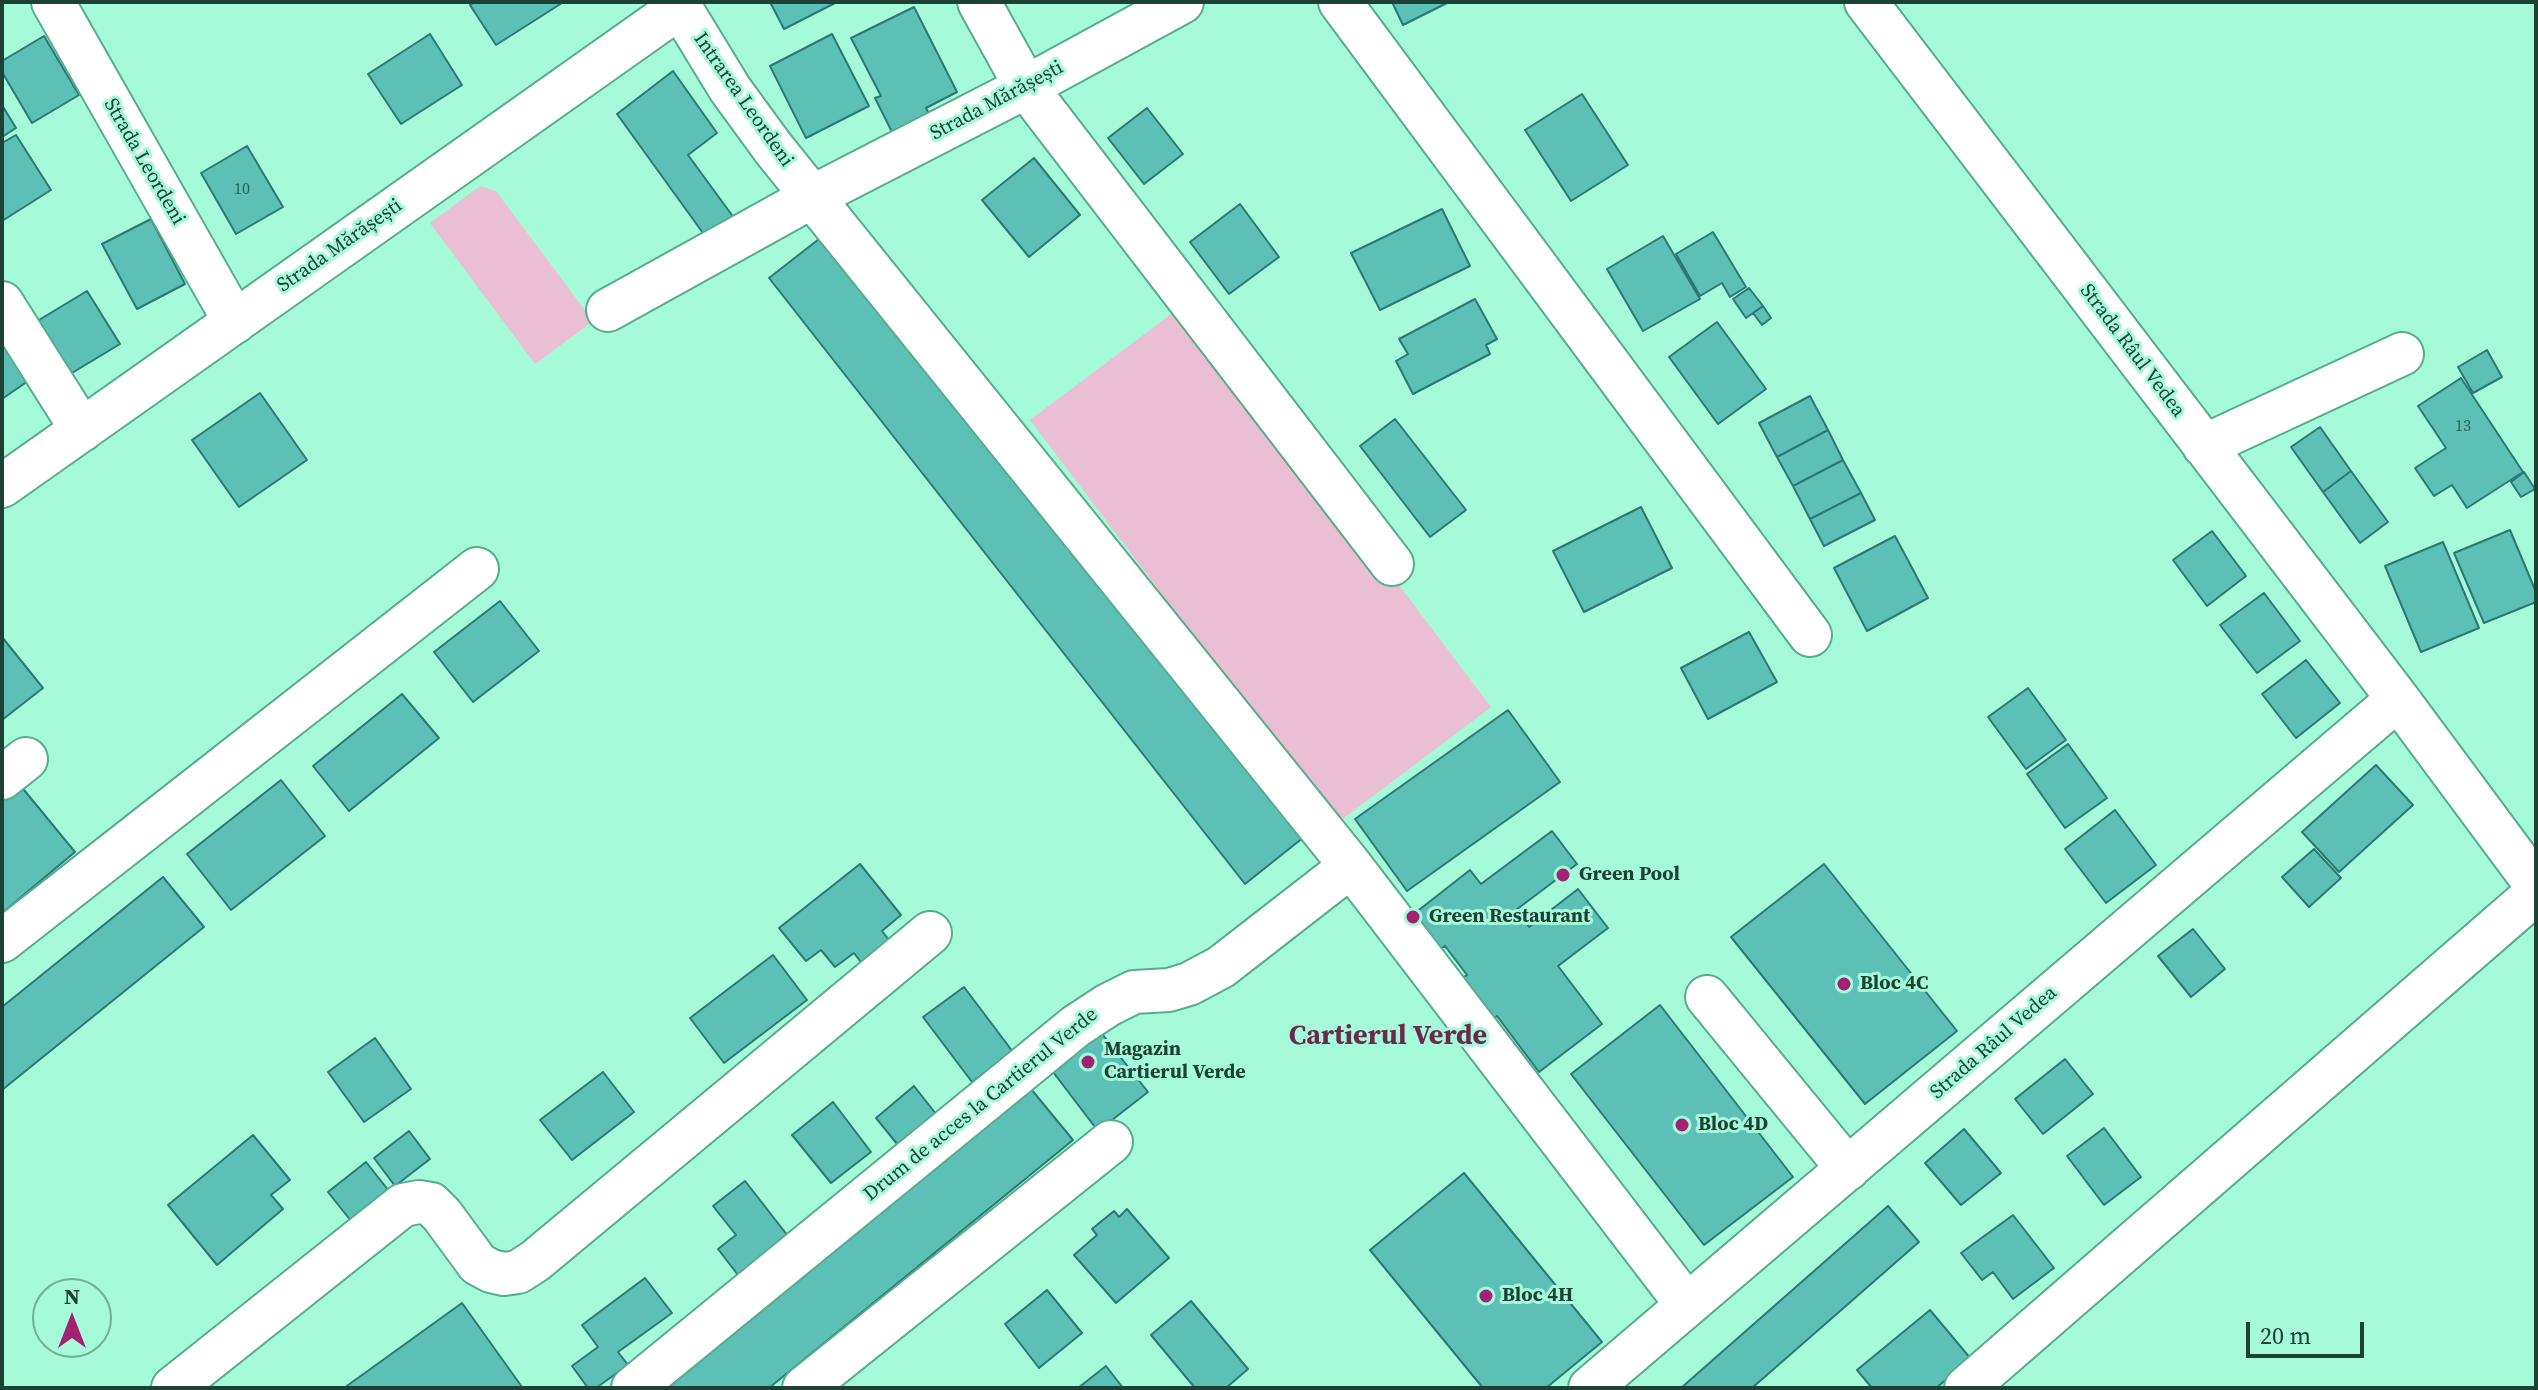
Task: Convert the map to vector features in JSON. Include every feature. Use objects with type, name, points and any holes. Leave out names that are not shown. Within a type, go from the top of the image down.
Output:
[{"type":"street","name":"Strada Leordeni","points":[[53,2],[235,322]]},
{"type":"street","points":[[979,2],[1026,87],[1392,564]]},
{"type":"street","name":"Strada Mărășești","points":[[608,310],[812,197],[1026,87],[1182,2]]},
{"type":"street","points":[[1340,2],[1810,635]]},
{"type":"street","name":"Strada Râul Vedea","points":[[1866,2],[2398,699],[2536,885]]},
{"type":"street","name":"Strada Mărășești","points":[[2,486],[678,4]]},
{"type":"street","name":"Intrarea Leordeni","points":[[678,4],[730,89],[812,197],[1351,866],[1687,1305]]},
{"type":"street","points":[[2,303],[82,430]]},
{"type":"street","points":[[2204,446],[2402,354]]},
{"type":"street","points":[[2,941],[477,569]]},
{"type":"street","name":"Strada Râul Vedea","points":[[1590,1388],[2398,699]]},
{"type":"street","name":"Drum de acces la Cartierul Verde","points":[[633,1388],[1076,1026],[1134,992],[1169,990],[1189,984],[1221,967],[1351,866]]},
{"type":"street","points":[[1966,1388],[2536,893]]},
{"type":"street","points":[[173,1388],[403,1205],[419,1202],[431,1204],[478,1264],[504,1274],[518,1272],[930,933]]},
{"type":"street","points":[[1707,997],[1848,1169]]},
{"type":"street","points":[[804,1388],[1111,1142]]},
{"type":"shaded area","points":[[480,186],[496,191],[593,321],[535,364],[430,223]]},
{"type":"shaded area","points":[[1186,303],[1491,707],[1336,824],[1030,420]]},
{"type":"building","points":[[475,2],[562,3],[496,45],[470,5]]},
{"type":"building","points":[[770,2],[837,2],[784,29]]},
{"type":"building","points":[[1392,2],[1449,2],[1403,25]]},
{"type":"building","points":[[914,7],[957,92],[926,108],[935,125],[898,144],[875,98],[881,96],[851,38]]},
{"type":"building","points":[[430,34],[462,85],[401,124],[368,74]]},
{"type":"building","points":[[832,34],[869,106],[806,138],[770,66]]},
{"type":"building","points":[[44,36],[79,95],[32,123],[2,72],[2,61]]},
{"type":"building","points":[[673,71],[717,133],[688,155],[737,222],[708,240],[617,114]]},
{"type":"building","points":[[1582,94],[1628,165],[1571,201],[1525,130]]},
{"type":"building","points":[[2,105],[16,128],[2,137]]},
{"type":"building","points":[[1147,108],[1183,154],[1144,184],[1108,138]]},
{"type":"building","points":[[16,135],[51,190],[2,221],[2,143]]},
{"type":"building","points":[[247,146],[283,207],[236,234],[201,173]]},
{"type":"building","points":[[1034,158],[1080,215],[1029,257],[982,200]]},
{"type":"building","points":[[1240,204],[1279,257],[1229,294],[1190,242]]},
{"type":"building","points":[[1442,209],[1470,266],[1380,310],[1351,253]]},
{"type":"building","points":[[151,219],[185,284],[137,309],[102,244]]},
{"type":"building","points":[[828,232],[1304,837],[1245,884],[769,278]]},
{"type":"building","points":[[1713,232],[1746,287],[1730,297],[1722,283],[1700,296],[1676,254]]},
{"type":"building","points":[[1663,236],[1700,299],[1643,331],[1607,269]]},
{"type":"building","points":[[1749,288],[1763,306],[1746,318],[1733,299]]},
{"type":"building","points":[[87,291],[120,344],[67,376],[34,323]]},
{"type":"building","points":[[1475,299],[1497,339],[1486,345],[1490,354],[1413,394],[1396,361],[1408,354],[1399,339]]},
{"type":"building","points":[[1763,306],[1771,318],[1762,325],[1753,313]]},
{"type":"building","points":[[1717,322],[1766,389],[1718,424],[1669,357]]},
{"type":"building","points":[[2,337],[31,379],[2,399]]},
{"type":"building","points":[[2487,350],[2502,377],[2473,393],[2458,367]]},
{"type":"building","points":[[2461,378],[2523,472],[2467,508],[2452,485],[2434,496],[2415,468],[2446,448],[2418,406]]},
{"type":"building","points":[[260,393],[307,460],[239,507],[192,440]]},
{"type":"building","points":[[1810,396],[1828,430],[1777,457],[1759,423]]},
{"type":"building","points":[[1395,419],[1466,510],[1430,537],[1360,446]]},
{"type":"building","points":[[2320,427],[2351,471],[2323,492],[2291,447]]},
{"type":"building","points":[[1828,430],[1843,460],[1793,486],[1777,457]]},
{"type":"building","points":[[1843,460],[1861,493],[1810,519],[1793,486]]},
{"type":"building","points":[[2351,471],[2388,522],[2360,543],[2323,492]]},
{"type":"building","points":[[2524,472],[2535,489],[2521,497],[2511,482]]},
{"type":"building","points":[[1861,493],[1875,520],[1824,546],[1810,519]]},
{"type":"building","points":[[1641,507],[1672,568],[1584,612],[1553,551]]},
{"type":"building","points":[[2510,530],[2536,592],[2536,602],[2484,623],[2454,553]]},
{"type":"building","points":[[2212,531],[2246,576],[2207,606],[2173,560]]},
{"type":"building","points":[[1895,536],[1928,598],[1867,631],[1834,568]]},
{"type":"building","points":[[2443,542],[2479,628],[2421,652],[2385,566]]},
{"type":"building","points":[[2264,593],[2300,641],[2257,673],[2220,625]]},
{"type":"building","points":[[500,601],[539,651],[473,702],[434,652]]},
{"type":"building","points":[[1749,632],[1777,682],[1708,719],[1681,668]]},
{"type":"building","points":[[2,637],[43,688],[2,720]]},
{"type":"building","points":[[2306,660],[2340,703],[2296,738],[2262,694]]},
{"type":"building","points":[[2028,688],[2066,740],[2026,769],[1988,717]]},
{"type":"building","points":[[402,694],[439,738],[349,811],[313,766]]},
{"type":"building","points":[[1508,710],[1560,782],[1407,891],[1355,819]]},
{"type":"building","points":[[2068,744],[2107,798],[2065,828],[2027,774]]},
{"type":"building","points":[[2376,765],[2413,805],[2339,872],[2302,832]]},
{"type":"building","points":[[15,779],[75,852],[2,913],[2,790]]},
{"type":"building","points":[[281,780],[325,836],[231,910],[187,854]]},
{"type":"building","points":[[2115,810],[2156,865],[2106,903],[2065,849]]},
{"type":"building","points":[[1552,831],[1577,864],[1516,910],[1529,927],[1578,889],[1608,928],[1558,966],[1602,1024],[1539,1072],[1497,1016],[1489,1022],[1458,981],[1467,975],[1445,946],[1436,952],[1410,917],[1470,870],[1481,884]]},
{"type":"building","points":[[2314,849],[2341,878],[2309,907],[2282,877]]},
{"type":"building","points":[[860,864],[901,915],[882,931],[892,944],[864,966],[854,953],[835,967],[821,950],[806,961],[779,928]]},
{"type":"building","name":"Bloc 4C","points":[[1824,864],[1957,1031],[1865,1104],[1731,937]]},
{"type":"building","points":[[163,877],[204,927],[2,1090],[2,1007]]},
{"type":"building","points":[[2193,929],[2225,969],[2191,997],[2158,956]]},
{"type":"building","points":[[773,955],[807,1000],[724,1063],[690,1018]]},
{"type":"building","points":[[964,987],[1013,1052],[972,1082],[923,1017]]},
{"type":"building","name":"Bloc 4D","points":[[1660,1005],[1793,1177],[1704,1245],[1571,1074]]},
{"type":"building","points":[[1099,1030],[1148,1092],[1098,1131],[1050,1068]]},
{"type":"building","points":[[375,1038],[411,1089],[364,1122],[328,1072]]},
{"type":"building","points":[[2065,1059],[2093,1094],[2043,1134],[2015,1099]]},
{"type":"building","points":[[603,1072],[634,1112],[572,1160],[540,1120]]},
{"type":"building","points":[[914,1086],[940,1119],[902,1150],[876,1118]]},
{"type":"building","points":[[1031,1089],[1073,1140],[769,1388],[664,1388]]},
{"type":"building","points":[[833,1102],[871,1152],[831,1183],[792,1135]]},
{"type":"building","points":[[2104,1128],[2141,1177],[2104,1205],[2067,1156]]},
{"type":"building","points":[[1964,1129],[2001,1173],[1961,1205],[1925,1163]]},
{"type":"building","points":[[409,1131],[430,1159],[395,1186],[374,1158]]},
{"type":"building","points":[[253,1135],[290,1180],[271,1195],[283,1209],[217,1265],[168,1205]]},
{"type":"building","points":[[366,1162],[389,1191],[351,1221],[328,1192]]},
{"type":"building","name":"Bloc 4H","points":[[1464,1173],[1602,1342],[1546,1388],[1483,1388],[1370,1250]]},
{"type":"building","points":[[745,1181],[788,1236],[738,1275],[718,1249],[736,1235],[713,1206]]},
{"type":"building","points":[[1888,1206],[1919,1242],[1752,1388],[1681,1388]]},
{"type":"building","points":[[1127,1209],[1169,1258],[1116,1303],[1074,1255],[1097,1235],[1092,1229],[1114,1211],[1119,1217]]},
{"type":"building","points":[[2013,1215],[2054,1268],[2013,1299],[1993,1272],[1982,1280],[1961,1253]]},
{"type":"building","points":[[645,1278],[672,1313],[618,1352],[628,1365],[596,1388],[588,1388],[572,1366],[598,1347],[582,1325]]},
{"type":"building","points":[[1047,1290],[1082,1333],[1039,1368],[1005,1324]]},
{"type":"building","points":[[1191,1301],[1248,1369],[1226,1388],[1195,1388],[1151,1335]]},
{"type":"building","points":[[462,1303],[522,1387],[344,1388]]},
{"type":"building","points":[[1930,1310],[1971,1359],[1936,1388],[1872,1388],[1857,1370]]},
{"type":"building","points":[[1106,1366],[1123,1388],[1078,1388]]},
{"type":"place","name":"Green Pool","points":[[1563,875]]},
{"type":"place","name":"Green Restaurant","points":[[1413,917]]},
{"type":"place","name":"Bloc 4C","points":[[1844,984]]},
{"type":"place","name":"Magazin Cartierul Verde","points":[[1088,1062]]},
{"type":"place","name":"Bloc 4D","points":[[1682,1125]]},
{"type":"place","name":"Bloc 4H","points":[[1486,1296]]},
{"type":"district","name":"Cartierul Verde","points":[[1388,1037]]}]
